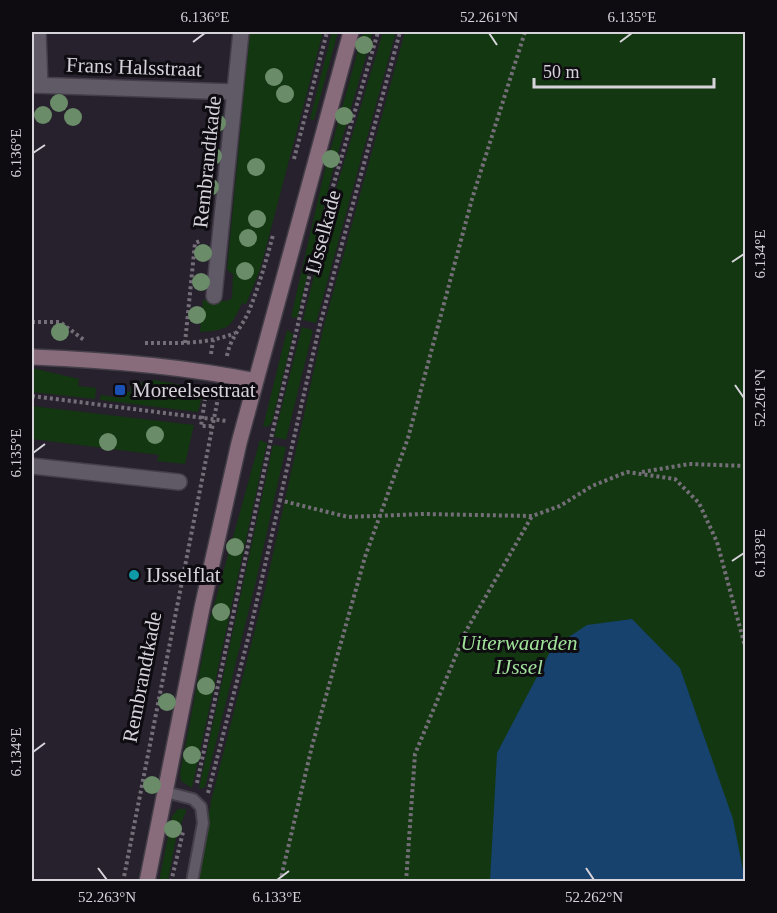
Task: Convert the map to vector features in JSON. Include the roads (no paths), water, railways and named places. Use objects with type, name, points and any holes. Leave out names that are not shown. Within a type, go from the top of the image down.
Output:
[{"type":"street","points":[[36,85],[38,32]]},
{"type":"street","name":"Rembrandtkade","points":[[214,296],[241,32]]},
{"type":"street","name":"IJsselkade","points":[[256,381],[351,32]]},
{"type":"street","name":"Frans Halsstraat","points":[[36,85],[235,92]]},
{"type":"street","points":[[32,357],[95,359],[224,374],[256,381],[243,426],[202,608],[147,882]]},
{"type":"street","points":[[32,466],[178,483]]},
{"type":"lane","points":[[165,792],[197,803],[202,823],[192,882]]},
{"type":"water","points":[[632,619],[680,668],[733,819],[745,881],[490,881],[497,753],[552,648],[587,625]]},
{"type":"place","name":"Moreelsestraat","points":[[120,390]]},
{"type":"place","name":"IJsselflat","points":[[134,575]]},
{"type":"park label","name":"Uiterwaarden IJssel","points":[[519,655]]}]
